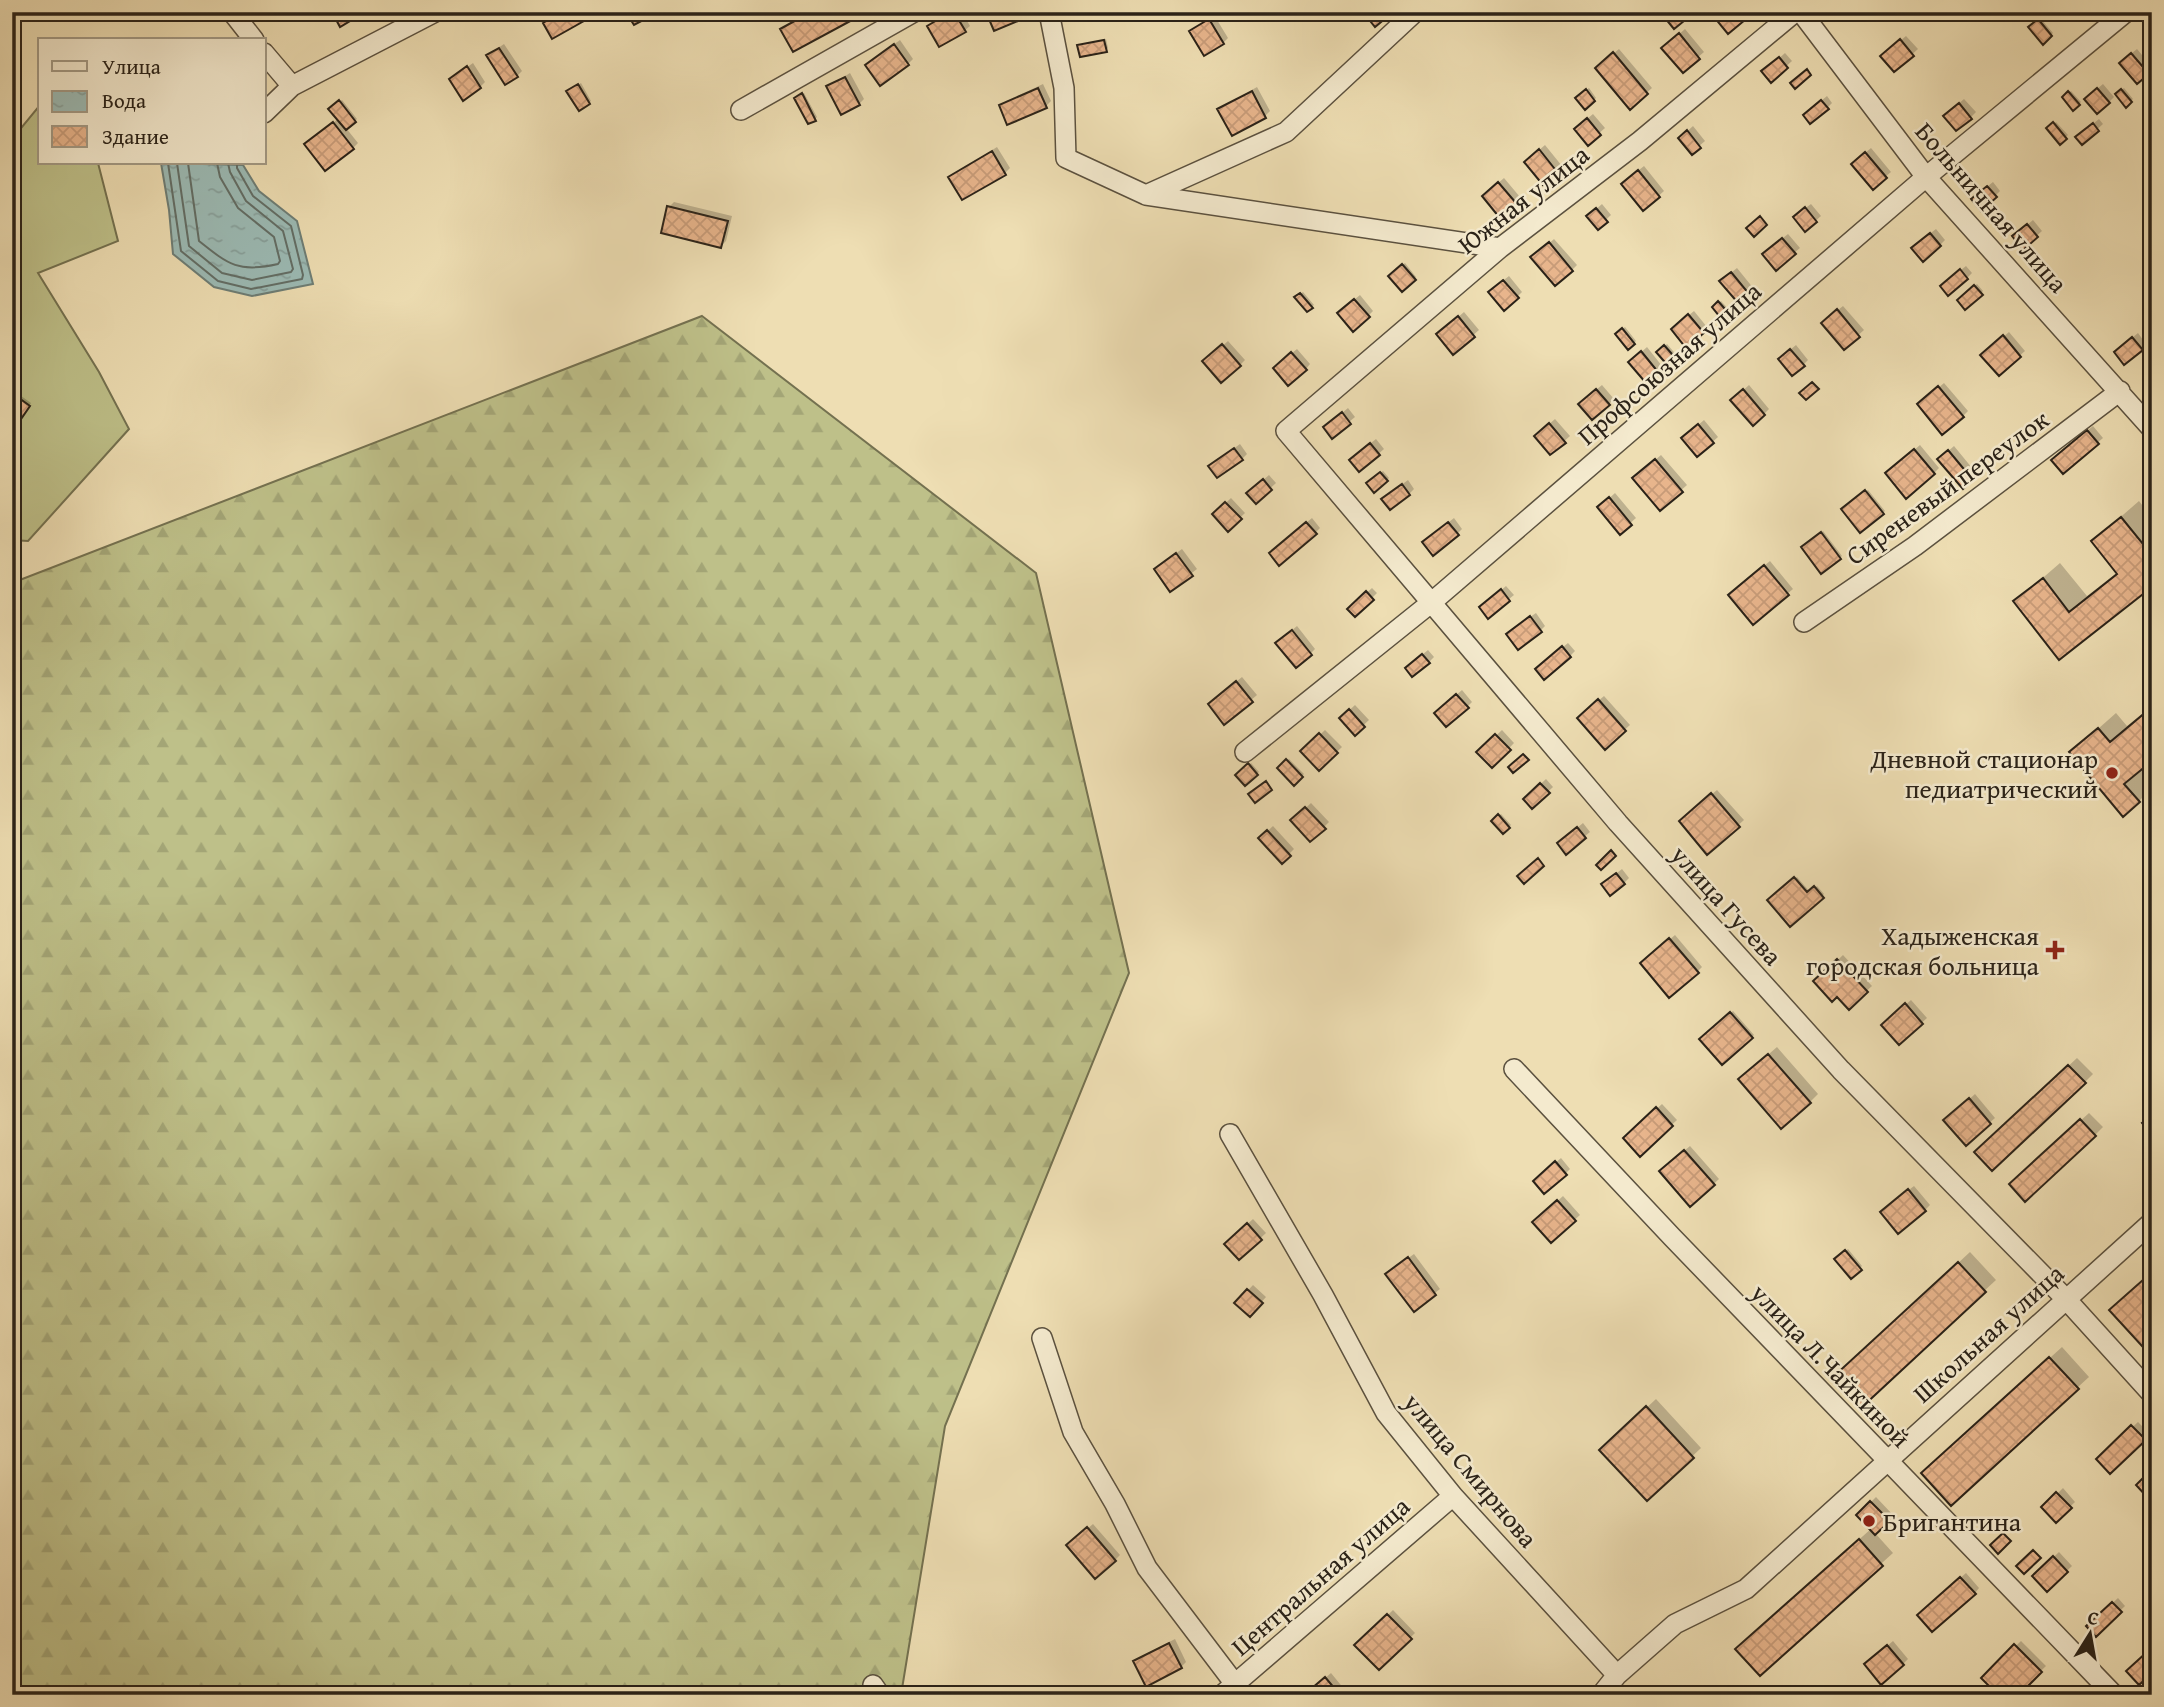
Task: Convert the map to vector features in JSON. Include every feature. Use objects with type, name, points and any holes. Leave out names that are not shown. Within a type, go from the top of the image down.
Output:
[{"type":"street","points":[[232,12],[252,38]]},
{"type":"street","points":[[266,111],[292,86],[435,12]]},
{"type":"street","points":[[741,110],[914,12]]},
{"type":"street","points":[[1049,12],[1064,88],[1066,159],[1146,195],[1500,248]]},
{"type":"street","points":[[1146,195],[1286,132],[1415,12]]},
{"type":"street","name":"Южная улица","points":[[1286,431],[1500,248],[1640,141],[1795,12]]},
{"type":"street","name":"Больничная улица","points":[[1801,12],[1926,177],[2152,429]]},
{"type":"street","name":"Профсоюзная улица","points":[[1245,752],[1433,602],[1926,177],[2126,12]]},
{"type":"street","points":[[266,55],[292,86]]},
{"type":"street","name":"Сиреневый переулок","points":[[1804,622],[1915,546],[2119,391]]},
{"type":"street","name":"улица Гусева","points":[[1286,431],[1618,823],[1840,1070],[2065,1298],[2152,1394]]},
{"type":"street","name":"улица Л.Чайкиной","points":[[1514,1069],[1672,1237],[2114,1695]]},
{"type":"street","name":"улица Смирнова","points":[[1230,1134],[1323,1295],[1386,1413],[1453,1496],[1616,1675]]},
{"type":"street","name":"Школьная улица","points":[[1601,1695],[1616,1675],[1675,1624],[1746,1589],[2152,1222]]},
{"type":"street","points":[[1042,1338],[1073,1432],[1115,1504],[1147,1568],[1228,1689]]},
{"type":"street","name":"Центральная улица","points":[[1228,1689],[1453,1496]]},
{"type":"green space","points":[[38,107],[38,164],[98,164],[118,241],[38,273],[99,372],[129,429],[28,541],[12,540],[12,139]]},
{"type":"green space","points":[[702,316],[1036,573],[1129,973],[945,1426],[901,1695],[12,1695],[12,583]]},
{"type":"water","points":[[161,164],[243,165],[259,191],[297,221],[313,284],[252,296],[214,287],[173,254]]},
{"type":"building","points":[[332,12],[365,12],[340,27]]},
{"type":"building","points":[[561,12],[578,12],[584,21],[552,39],[543,23]]},
{"type":"building","points":[[637,12],[646,12],[649,17],[634,25],[629,17]]},
{"type":"building","points":[[811,12],[850,12],[854,19],[793,52],[780,29]]},
{"type":"building","points":[[954,12],[966,32],[939,47],[927,26]]},
{"type":"building","points":[[986,12],[1014,12],[1018,21],[994,31]]},
{"type":"building","points":[[1363,12],[1393,12],[1375,27]]},
{"type":"building","points":[[1671,12],[1676,12],[1684,21],[1674,29],[1665,18]]},
{"type":"building","points":[[1720,12],[1738,12],[1745,20],[1728,34],[1714,17]]},
{"type":"building","points":[[1209,19],[1224,44],[1204,56],[1189,31]]},
{"type":"building","points":[[2038,19],[2052,36],[2043,45],[2028,27]]},
{"type":"building","points":[[1679,33],[1700,59],[1683,73],[1661,48]]},
{"type":"building","points":[[1900,39],[1914,56],[1894,72],[1880,56]]},
{"type":"building","points":[[1104,40],[1107,52],[1080,57],[1077,45]]},
{"type":"building","points":[[894,44],[909,65],[880,86],[865,65]]},
{"type":"building","points":[[499,48],[518,77],[505,85],[486,55]]},
{"type":"building","points":[[1613,52],[1648,94],[1630,110],[1595,68]]},
{"type":"building","points":[[2131,53],[2149,74],[2137,84],[2119,63]]},
{"type":"building","points":[[1779,57],[1788,68],[1771,83],[1761,71]]},
{"type":"building","points":[[467,66],[481,88],[463,101],[449,79]]},
{"type":"building","points":[[1807,69],[1811,75],[1795,89],[1790,83]]},
{"type":"building","points":[[845,77],[860,105],[841,115],[826,86]]},
{"type":"building","points":[[578,84],[590,104],[579,111],[566,91]]},
{"type":"building","points":[[1038,88],[1047,108],[1007,125],[999,105]]},
{"type":"building","points":[[2097,88],[2110,103],[2097,114],[2084,99]]},
{"type":"building","points":[[1586,89],[1595,101],[1585,110],[1575,98]]},
{"type":"building","points":[[2121,89],[2132,102],[2126,108],[2115,94]]},
{"type":"building","points":[[1252,91],[1266,118],[1232,136],[1217,109]]},
{"type":"building","points":[[2068,91],[2080,105],[2073,111],[2062,97]]},
{"type":"building","points":[[802,93],[816,121],[808,124],[794,98]]},
{"type":"building","points":[[339,100],[356,122],[346,130],[328,109]]},
{"type":"building","points":[[1821,100],[1829,109],[1810,124],[1803,115]]},
{"type":"building","points":[[1959,103],[1972,119],[1956,131],[1943,116]]},
{"type":"building","points":[[1587,118],[1601,135],[1588,146],[1574,129]]},
{"type":"building","points":[[333,122],[354,149],[325,171],[304,144]]},
{"type":"building","points":[[2053,122],[2067,139],[2060,145],[2046,128]]},
{"type":"building","points":[[2093,123],[2099,131],[2082,145],[2075,137]]},
{"type":"building","points":[[1687,130],[1701,148],[1692,155],[1678,138]]},
{"type":"building","points":[[1539,149],[1558,173],[1543,185],[1524,162]]},
{"type":"building","points":[[992,151],[1006,175],[962,200],[948,177]]},
{"type":"building","points":[[1865,152],[1887,178],[1873,190],[1851,164]]},
{"type":"building","points":[[1638,170],[1660,197],[1643,211],[1621,184]]},
{"type":"building","points":[[1498,182],[1516,203],[1499,217],[1482,196]]},
{"type":"building","points":[[1987,186],[1997,197],[1981,211],[1971,199]]},
{"type":"building","points":[[667,206],[728,221],[721,248],[661,233]]},
{"type":"building","points":[[1805,207],[1817,222],[1805,232],[1793,217]]},
{"type":"building","points":[[1596,208],[1608,222],[1598,230],[1586,216]]},
{"type":"building","points":[[1760,216],[1767,225],[1754,237],[1746,228]]},
{"type":"building","points":[[2027,224],[2038,237],[2023,250],[2012,236]]},
{"type":"building","points":[[1930,233],[1941,246],[1923,262],[1911,248]]},
{"type":"building","points":[[1782,238],[1796,254],[1776,271],[1762,254]]},
{"type":"building","points":[[1549,242],[1573,271],[1555,286],[1530,257]]},
{"type":"building","points":[[1402,264],[1416,280],[1402,292],[1388,276]]},
{"type":"building","points":[[1960,269],[1968,279],[1948,296],[1940,286]]},
{"type":"building","points":[[1731,272],[1750,295],[1739,304],[1719,281]]},
{"type":"building","points":[[1503,280],[1519,298],[1504,311],[1488,292]]},
{"type":"building","points":[[1974,285],[1983,295],[1965,310],[1957,300]]},
{"type":"building","points":[[1300,293],[1313,308],[1307,312],[1294,297]]},
{"type":"building","points":[[1354,299],[1370,317],[1353,332],[1337,313]]},
{"type":"building","points":[[1718,301],[1731,316],[1724,322],[1712,307]]},
{"type":"building","points":[[1837,309],[1860,337],[1844,350],[1821,323]]},
{"type":"building","points":[[1688,314],[1704,333],[1686,348],[1671,329]]},
{"type":"building","points":[[1458,316],[1475,337],[1453,355],[1436,334]]},
{"type":"building","points":[[1622,328],[1635,344],[1628,350],[1615,334]]},
{"type":"building","points":[[2003,335],[2021,357],[1999,376],[1980,355]]},
{"type":"building","points":[[2132,337],[2143,350],[2124,365],[2114,352]]},
{"type":"building","points":[[1222,344],[1241,366],[1221,383],[1202,361]]},
{"type":"building","points":[[1664,345],[1678,361],[1670,368],[1656,352]]},
{"type":"building","points":[[1790,349],[1805,366],[1792,376],[1778,359]]},
{"type":"building","points":[[1641,351],[1658,372],[1646,383],[1628,362]]},
{"type":"building","points":[[1291,352],[1307,370],[1288,386],[1273,368]]},
{"type":"building","points":[[1812,382],[1819,389],[1806,400],[1799,393]]},
{"type":"building","points":[[1938,386],[1964,417],[1942,435],[1917,404]]},
{"type":"building","points":[[1596,389],[1610,405],[1592,420],[1578,404]]},
{"type":"building","points":[[1743,389],[1765,415],[1753,426],[1730,400]]},
{"type":"building","points":[[12,393],[30,406],[21,419],[12,413]]},
{"type":"building","points":[[1342,412],[1351,424],[1332,439],[1323,427]]},
{"type":"building","points":[[1549,423],[1566,443],[1550,455],[1534,436]]},
{"type":"building","points":[[1698,424],[1714,443],[1697,457],[1681,438]]},
{"type":"building","points":[[2087,430],[2099,444],[2063,474],[2051,460]]},
{"type":"building","points":[[1370,443],[1380,455],[1359,472],[1349,460]]},
{"type":"building","points":[[1234,448],[1243,460],[1217,478],[1208,466]]},
{"type":"building","points":[[1914,449],[1935,474],[1906,499],[1885,473]]},
{"type":"building","points":[[1948,450],[1973,480],[1963,489],[1937,459]]},
{"type":"building","points":[[1655,459],[1683,492],[1660,511],[1632,478]]},
{"type":"building","points":[[1380,472],[1388,481],[1374,493],[1366,483]]},
{"type":"building","points":[[1263,479],[1272,490],[1256,504],[1246,493]]},
{"type":"building","points":[[1402,484],[1410,495],[1390,510],[1381,499]]},
{"type":"building","points":[[1865,490],[1884,514],[1860,533],[1841,509]]},
{"type":"building","points":[[1609,497],[1632,525],[1620,535],[1597,507]]},
{"type":"building","points":[[1225,502],[1242,519],[1228,532],[1212,514]]},
{"type":"building","points":[[2121,517],[2152,555],[2152,587],[2059,660],[2013,601],[2043,578],[2069,612],[2117,574],[2091,541]]},
{"type":"building","points":[[1306,522],[1317,534],[1279,566],[1269,553]]},
{"type":"building","points":[[1448,522],[1459,535],[1433,556],[1422,542]]},
{"type":"building","points":[[1821,532],[1841,559],[1821,574],[1801,547]]},
{"type":"building","points":[[1176,553],[1193,576],[1170,592],[1154,569]]},
{"type":"building","points":[[1764,565],[1789,595],[1753,625],[1728,595]]},
{"type":"building","points":[[1501,589],[1510,601],[1488,619],[1479,607]]},
{"type":"building","points":[[1366,591],[1374,600],[1355,617],[1347,609]]},
{"type":"building","points":[[1530,616],[1542,632],[1518,650],[1506,634]]},
{"type":"building","points":[[1292,630],[1312,655],[1296,668],[1275,643]]},
{"type":"building","points":[[1562,646],[1571,657],[1544,680],[1535,669]]},
{"type":"building","points":[[1422,654],[1430,663],[1412,677],[1405,668]]},
{"type":"building","points":[[1236,681],[1253,702],[1224,725],[1208,704]]},
{"type":"building","points":[[1456,694],[1469,708],[1446,727],[1434,713]]},
{"type":"building","points":[[1598,699],[1626,731],[1605,750],[1577,718]]},
{"type":"building","name":"Дневной стационар педиатрический","points":[[2152,707],[2152,761],[2124,784],[2140,802],[2123,817],[2069,752],[2098,728],[2110,742]]},
{"type":"building","points":[[1349,709],[1365,727],[1355,736],[1339,718]]},
{"type":"building","points":[[1319,733],[1338,753],[1319,771],[1300,751]]},
{"type":"building","points":[[1495,734],[1511,750],[1492,768],[1476,752]]},
{"type":"building","points":[[1523,754],[1529,760],[1513,773],[1508,767]]},
{"type":"building","points":[[1286,759],[1303,777],[1294,786],[1277,768]]},
{"type":"building","points":[[1248,763],[1258,775],[1245,786],[1235,775]]},
{"type":"building","points":[[1266,781],[1272,790],[1255,803],[1248,794]]},
{"type":"building","points":[[1540,783],[1550,793],[1532,809],[1523,799]]},
{"type":"building","points":[[1711,793],[1740,827],[1707,855],[1679,821]]},
{"type":"building","points":[[1305,807],[1326,829],[1310,842],[1290,820]]},
{"type":"building","points":[[1498,814],[1510,828],[1503,834],[1491,821]]},
{"type":"building","points":[[1577,827],[1586,838],[1566,855],[1557,843]]},
{"type":"building","points":[[1267,830],[1291,856],[1282,864],[1258,838]]},
{"type":"building","points":[[1611,850],[1616,856],[1601,870],[1596,865]]},
{"type":"building","points":[[1538,858],[1544,866],[1524,884],[1517,876]]},
{"type":"building","points":[[1616,873],[1625,884],[1610,896],[1601,884]]},
{"type":"building","points":[[1794,877],[1807,892],[1814,886],[1824,898],[1790,927],[1767,900]]},
{"type":"building","points":[[1669,938],[1699,973],[1669,998],[1640,963]]},
{"type":"building","points":[[1837,959],[1868,992],[1849,1010],[1837,997],[1832,1002],[1813,981]]},
{"type":"building","points":[[1905,1003],[1923,1024],[1899,1045],[1881,1025]]},
{"type":"building","points":[[1730,1012],[1753,1038],[1722,1065],[1699,1039]]},
{"type":"building","points":[[1768,1054],[1811,1103],[1781,1129],[1738,1079]]},
{"type":"building","points":[[2068,1065],[2086,1083],[1992,1171],[1974,1152]]},
{"type":"building","points":[[1969,1098],[1991,1124],[1966,1146],[1943,1120]]},
{"type":"building","points":[[1656,1107],[1673,1126],[1640,1157],[1623,1138]]},
{"type":"building","points":[[2152,1117],[2152,1135],[2142,1123]]},
{"type":"building","points":[[2080,1119],[2096,1136],[2025,1202],[2009,1184]]},
{"type":"building","points":[[1684,1150],[1715,1185],[1690,1207],[1659,1171]]},
{"type":"building","points":[[1555,1161],[1567,1175],[1544,1194],[1533,1181]]},
{"type":"building","points":[[1908,1189],[1926,1211],[1898,1234],[1880,1212]]},
{"type":"building","points":[[1557,1200],[1576,1221],[1551,1243],[1532,1222]]},
{"type":"building","points":[[1247,1223],[1262,1240],[1239,1260],[1224,1244]]},
{"type":"building","points":[[1845,1250],[1862,1270],[1851,1279],[1834,1259]]},
{"type":"building","points":[[1408,1257],[1436,1295],[1414,1312],[1385,1274]]},
{"type":"building","points":[[1958,1262],[1986,1292],[1861,1408],[1833,1377]]},
{"type":"building","points":[[2152,1272],[2152,1357],[2109,1310]]},
{"type":"building","points":[[1247,1289],[1263,1303],[1250,1317],[1234,1303]]},
{"type":"building","points":[[2049,1357],[2079,1389],[1951,1506],[1921,1473]]},
{"type":"building","points":[[1646,1406],[1694,1458],[1647,1501],[1599,1450]]},
{"type":"building","points":[[2131,1425],[2146,1440],[2110,1474],[2096,1459]]},
{"type":"building","points":[[2152,1469],[2152,1494],[2148,1498],[2136,1485]]},
{"type":"building","points":[[2056,1492],[2072,1508],[2056,1523],[2041,1507]]},
{"type":"building","points":[[1870,1501],[1890,1521],[1875,1535],[1856,1515]]},
{"type":"building","points":[[1087,1527],[1116,1561],[1095,1579],[1066,1545]]},
{"type":"building","points":[[2003,1533],[2011,1541],[1998,1554],[1990,1545]]},
{"type":"building","points":[[1859,1539],[1883,1566],[1760,1676],[1735,1649]]},
{"type":"building","points":[[2033,1550],[2041,1558],[2024,1574],[2016,1566]]},
{"type":"building","points":[[2053,1556],[2068,1572],[2047,1592],[2032,1576]]},
{"type":"building","points":[[1960,1577],[1976,1594],[1932,1632],[1917,1615]]},
{"type":"building","points":[[2112,1602],[2122,1612],[2096,1637],[2086,1626]]},
{"type":"building","points":[[1387,1614],[1412,1639],[1379,1670],[1354,1645]]},
{"type":"building","points":[[1169,1643],[1182,1668],[1146,1687],[1133,1661]]},
{"type":"building","points":[[2014,1644],[2042,1672],[2019,1695],[1998,1695],[1981,1678]]},
{"type":"building","points":[[1887,1645],[1904,1665],[1881,1685],[1864,1664]]},
{"type":"building","points":[[2147,1652],[2152,1657],[2152,1673],[2139,1685],[2126,1671]]},
{"type":"building","points":[[1325,1677],[1340,1695],[1304,1695]]},
{"type":"place","name":"Дневной стационар педиатрический","points":[[2112,773]]},
{"type":"place","name":"Хадыженская городская больница","points":[[2055,950]]},
{"type":"place","name":"Бригантина","points":[[1869,1521]]}]
